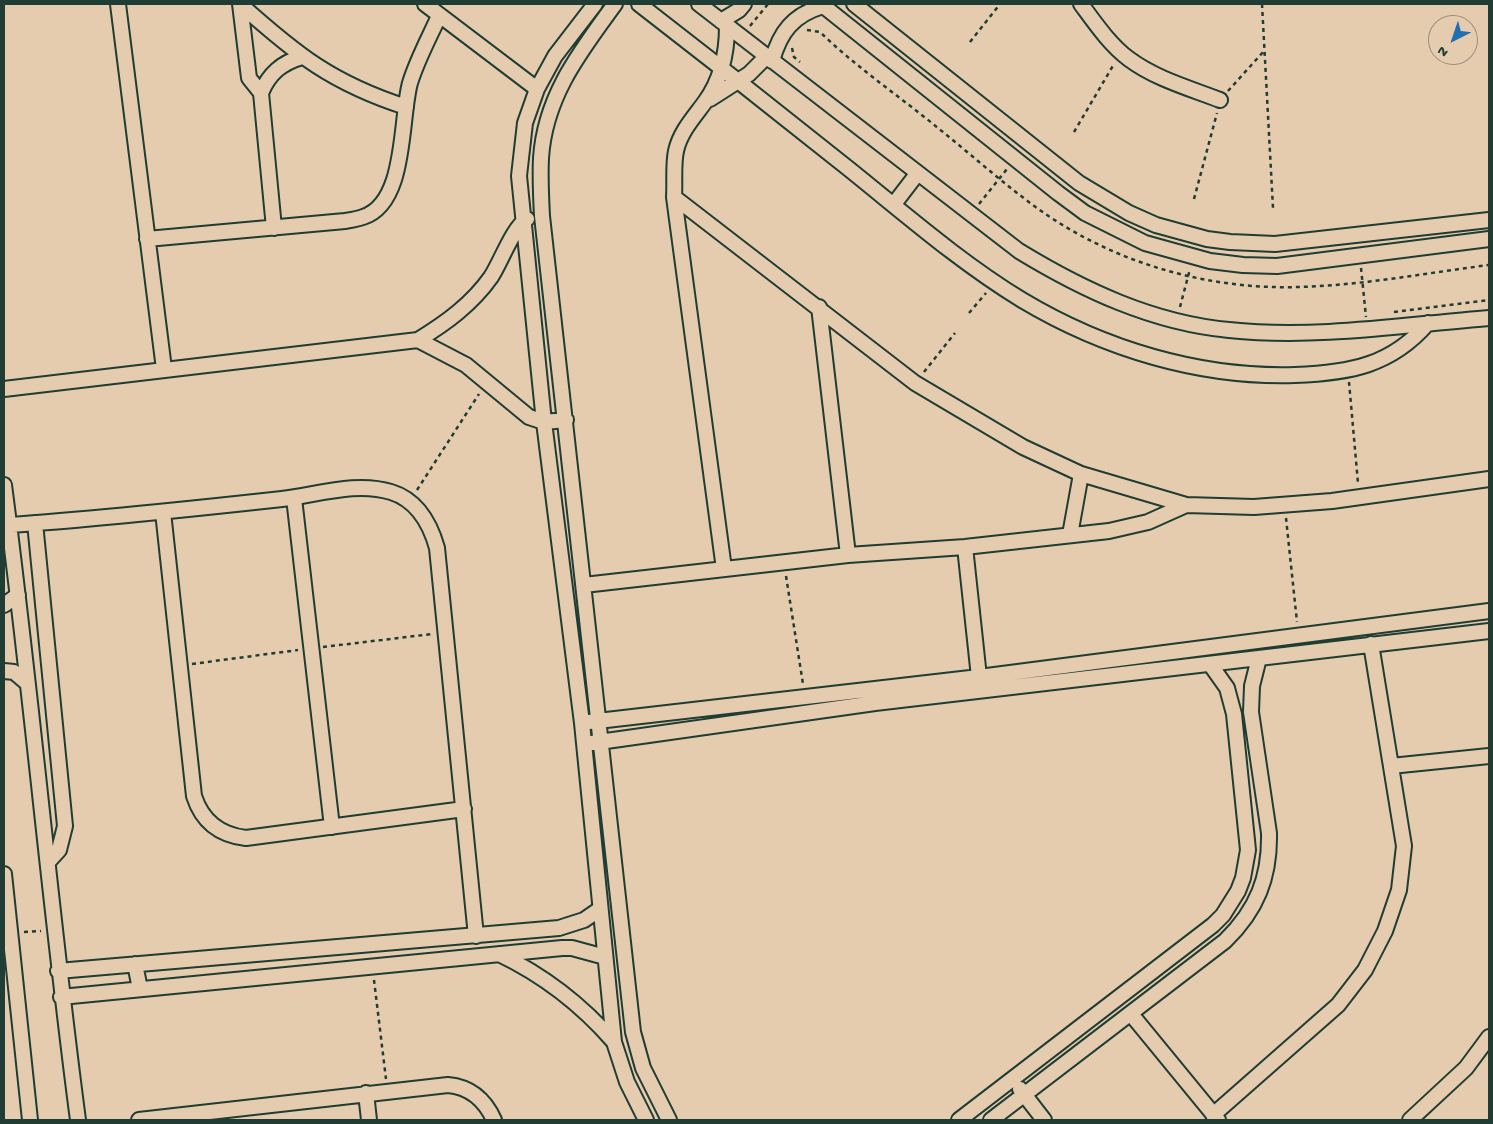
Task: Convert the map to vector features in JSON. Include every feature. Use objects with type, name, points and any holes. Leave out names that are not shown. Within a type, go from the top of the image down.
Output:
[{"type":"street","points":[[118,4],[164,369]]},
{"type":"street","points":[[240,4],[249,78],[261,93],[274,228]]},
{"type":"street","points":[[240,4],[302,57],[338,80],[371,96],[406,107]]},
{"type":"street","points":[[425,4],[537,89]]},
{"type":"street","points":[[595,4],[555,56],[537,89],[525,124],[520,158],[524,221],[544,422],[582,723],[614,1042],[627,1082],[646,1120]]},
{"type":"street","points":[[616,4],[571,65],[554,101],[545,130],[541,158],[542,216],[633,1032],[646,1076],[669,1120]]},
{"type":"street","points":[[638,4],[995,282],[1047,314],[1117,345],[1161,359],[1222,371],[1285,375],[1348,371],[1393,352],[1420,333],[1428,323]]},
{"type":"street","points":[[699,4],[1019,251],[1067,280],[1118,303],[1177,321],[1228,330],[1284,334],[1366,322],[1428,323],[1489,318]]},
{"type":"street","points":[[724,569],[674,197],[676,151],[684,132],[705,102],[722,68],[724,24],[744,4]]},
{"type":"street","points":[[854,4],[1079,182],[1129,213],[1156,225],[1207,239],[1275,244],[1489,220]]},
{"type":"street","points":[[705,102],[769,59],[780,37],[797,17],[805,11],[822,5],[1085,213],[1145,243],[1193,257],[1243,265],[1277,266],[1489,239]]},
{"type":"street","points":[[1087,6],[1121,52],[1147,71],[1220,100]]},
{"type":"street","points":[[148,239],[274,228],[364,217],[381,206],[391,188],[397,170],[410,82],[439,16]]},
{"type":"street","points":[[261,93],[276,69],[302,57]]},
{"type":"street","points":[[894,204],[917,174]]},
{"type":"street","points":[[674,197],[819,307],[915,383],[1023,447],[1081,474],[1186,505],[1254,507],[1359,497],[1489,480]]},
{"type":"street","points":[[4,388],[418,340],[457,313],[474,297],[502,259],[515,231],[524,221],[542,216]]},
{"type":"street","points":[[819,307],[848,555]]},
{"type":"street","points":[[418,340],[458,361],[488,381],[523,413],[544,422],[566,420]]},
{"type":"street","points":[[1070,535],[1081,474]]},
{"type":"street","points":[[4,485],[48,862],[61,997],[78,1120]]},
{"type":"street","points":[[9,525],[164,512],[294,498],[357,488],[375,488],[393,493],[409,501],[422,514],[432,530],[437,548],[476,936]]},
{"type":"street","points":[[294,498],[332,827]]},
{"type":"street","points":[[584,585],[848,555],[965,547],[1070,535],[1129,527],[1167,515],[1186,505]]},
{"type":"street","points":[[164,512],[194,796],[198,807],[212,826],[234,837],[246,838],[464,809]]},
{"type":"street","points":[[35,524],[66,826],[59,850],[48,862]]},
{"type":"street","points":[[965,547],[979,678]]},
{"type":"street","points":[[4,605],[18,595]]},
{"type":"street","points":[[582,723],[979,678],[1489,611]]},
{"type":"street","points":[[584,744],[875,703],[1489,630]]},
{"type":"street","points":[[1131,1014],[1216,1117],[1338,1005],[1365,970],[1385,931],[1399,890],[1404,846],[1371,644]]},
{"type":"street","points":[[991,1120],[1225,941],[1244,922],[1260,893],[1266,873],[1268,833],[1251,699],[1259,658]]},
{"type":"street","points":[[959,1120],[1213,925],[1231,904],[1243,878],[1248,850],[1232,701],[1210,664]]},
{"type":"street","points":[[4,671],[14,672],[27,683]]},
{"type":"street","points":[[1236,727],[1253,725]]},
{"type":"street","points":[[1391,766],[1489,756]]},
{"type":"street","points":[[4,874],[30,1120]]},
{"type":"street","points":[[58,971],[510,933],[572,925],[600,909]]},
{"type":"street","points":[[505,953],[510,933]]},
{"type":"street","points":[[61,997],[572,948],[604,957]]},
{"type":"street","points":[[505,953],[562,991],[598,1024],[614,1042]]},
{"type":"street","points":[[135,964],[140,989]]},
{"type":"street","points":[[1410,1120],[1466,1068],[1489,1038]]},
{"type":"street","points":[[1466,1068],[1489,1055]]},
{"type":"street","points":[[1013,1080],[1044,1120]]},
{"type":"street","points":[[139,1120],[232,1115],[366,1093],[459,1086],[482,1101],[494,1120]]},
{"type":"street","points":[[366,1093],[369,1120]]},
{"type":"path","points":[[741,37],[768,4]]},
{"type":"path","points":[[970,42],[1000,4]]},
{"type":"path","points":[[1262,4],[1273,208]]},
{"type":"path","points":[[1194,199],[1220,100],[1264,51]]},
{"type":"path","points":[[1074,132],[1121,52]]},
{"type":"path","points":[[970,214],[1015,159]]},
{"type":"path","points":[[1360,255],[1366,322]]},
{"type":"path","points":[[1177,321],[1193,257]]},
{"type":"path","points":[[969,313],[995,282]]},
{"type":"path","points":[[1392,312],[1489,300]]},
{"type":"path","points":[[1366,322],[1375,314]]},
{"type":"path","points":[[915,383],[955,333]]},
{"type":"path","points":[[1348,371],[1359,497]]},
{"type":"path","points":[[409,501],[488,381]]},
{"type":"path","points":[[1285,504],[1299,637]]},
{"type":"path","points":[[784,562],[805,697]]},
{"type":"path","points":[[10,933],[55,930]]},
{"type":"path","points":[[372,966],[388,1091]]}]
